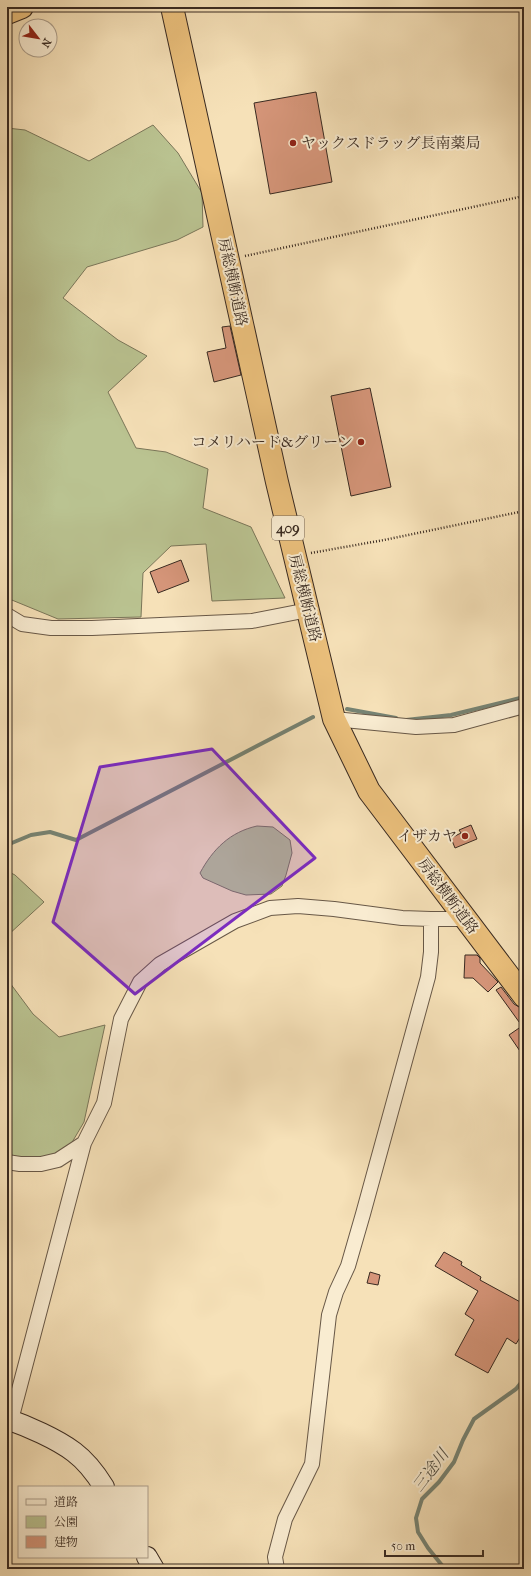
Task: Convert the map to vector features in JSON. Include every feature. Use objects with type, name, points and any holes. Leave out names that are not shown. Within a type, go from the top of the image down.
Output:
[{"type":"highway","points":[[7,13],[22,7]]},
{"type":"highway","name":"房総横断道路","points":[[172,7],[277,482],[334,719],[369,791],[464,919],[524,996]]},
{"type":"street","points":[[7,616],[22,624],[51,628],[92,628],[252,621],[308,610]]},
{"type":"street","points":[[334,719],[416,727],[454,725],[524,706]]},
{"type":"street","points":[[103,1486],[86,1463],[74,1451],[9,1419],[84,1143],[104,1103],[121,1019],[140,982],[160,964],[234,921],[270,908],[298,906],[431,919],[464,919]]},
{"type":"street","points":[[277,1569],[275,1557],[285,1519],[312,1464],[329,1315],[336,1292],[348,1266],[364,1214],[428,977],[431,952],[431,919]]},
{"type":"street","points":[[7,1162],[20,1164],[41,1164],[58,1160],[84,1143]]},
{"type":"street","points":[[148,1558],[154,1569]]},
{"type":"path","points":[[229,260],[524,196]]},
{"type":"path","points":[[294,556],[384,540],[524,511]]},
{"type":"highlighted area","points":[[212,749],[315,858],[135,994],[53,922],[100,767]]},
{"type":"green space","points":[[153,125],[178,153],[202,193],[203,227],[177,240],[87,267],[63,298],[118,340],[147,356],[108,392],[136,448],[166,452],[208,469],[203,508],[251,527],[285,598],[212,601],[206,544],[171,546],[143,573],[141,617],[58,619],[7,598],[7,128],[25,130],[89,161]]},
{"type":"green space","points":[[257,826],[273,827],[290,840],[292,853],[282,886],[271,894],[246,895],[232,891],[203,878],[200,873],[205,864],[223,843],[239,832]]},
{"type":"green space","points":[[7,871],[15,875],[44,902],[7,936]]},
{"type":"green space","points":[[7,979],[33,1014],[59,1037],[105,1025],[84,1122],[61,1161],[12,1156],[7,1154]]},
{"type":"building","name":"ヤックスドラッグ長南薬局","points":[[316,92],[332,182],[270,194],[254,103]]},
{"type":"building","points":[[230,326],[241,375],[214,382],[207,352],[226,348],[222,327]]},
{"type":"building","name":"コメリハード&グリーン","points":[[370,388],[391,487],[351,496],[331,396]]},
{"type":"building","points":[[181,560],[189,581],[158,593],[150,572]]},
{"type":"building","name":"イザカヤ","points":[[471,825],[477,839],[455,848],[451,838],[461,833],[459,830]]},
{"type":"building","points":[[465,955],[477,955],[480,958],[480,963],[498,982],[488,992],[473,978],[464,978]]},
{"type":"building","points":[[501,987],[514,1004],[524,1008],[524,1057],[509,1035],[522,1026],[496,990]]},
{"type":"building","points":[[444,1252],[462,1262],[461,1265],[481,1277],[480,1280],[524,1304],[524,1331],[516,1344],[507,1338],[488,1373],[455,1355],[474,1320],[465,1314],[478,1291],[435,1266]]},
{"type":"building","points":[[370,1272],[380,1275],[378,1285],[367,1283]]},
{"type":"waterway","points":[[406,720],[451,715],[524,697]]},
{"type":"waterway","points":[[347,709],[396,718]]},
{"type":"waterway","points":[[7,845],[31,835],[50,832],[76,840],[313,717]]},
{"type":"waterway","name":"三途川","points":[[445,1569],[428,1548],[418,1532],[416,1518],[422,1499],[439,1482],[454,1462],[474,1419],[516,1389],[524,1379]]},
{"type":"place","name":"ヤックスドラッグ長南薬局","points":[[293,143]]},
{"type":"place","name":"コメリハード&グリーン","points":[[361,442]]},
{"type":"place","name":"イザカヤ","points":[[465,836]]}]
